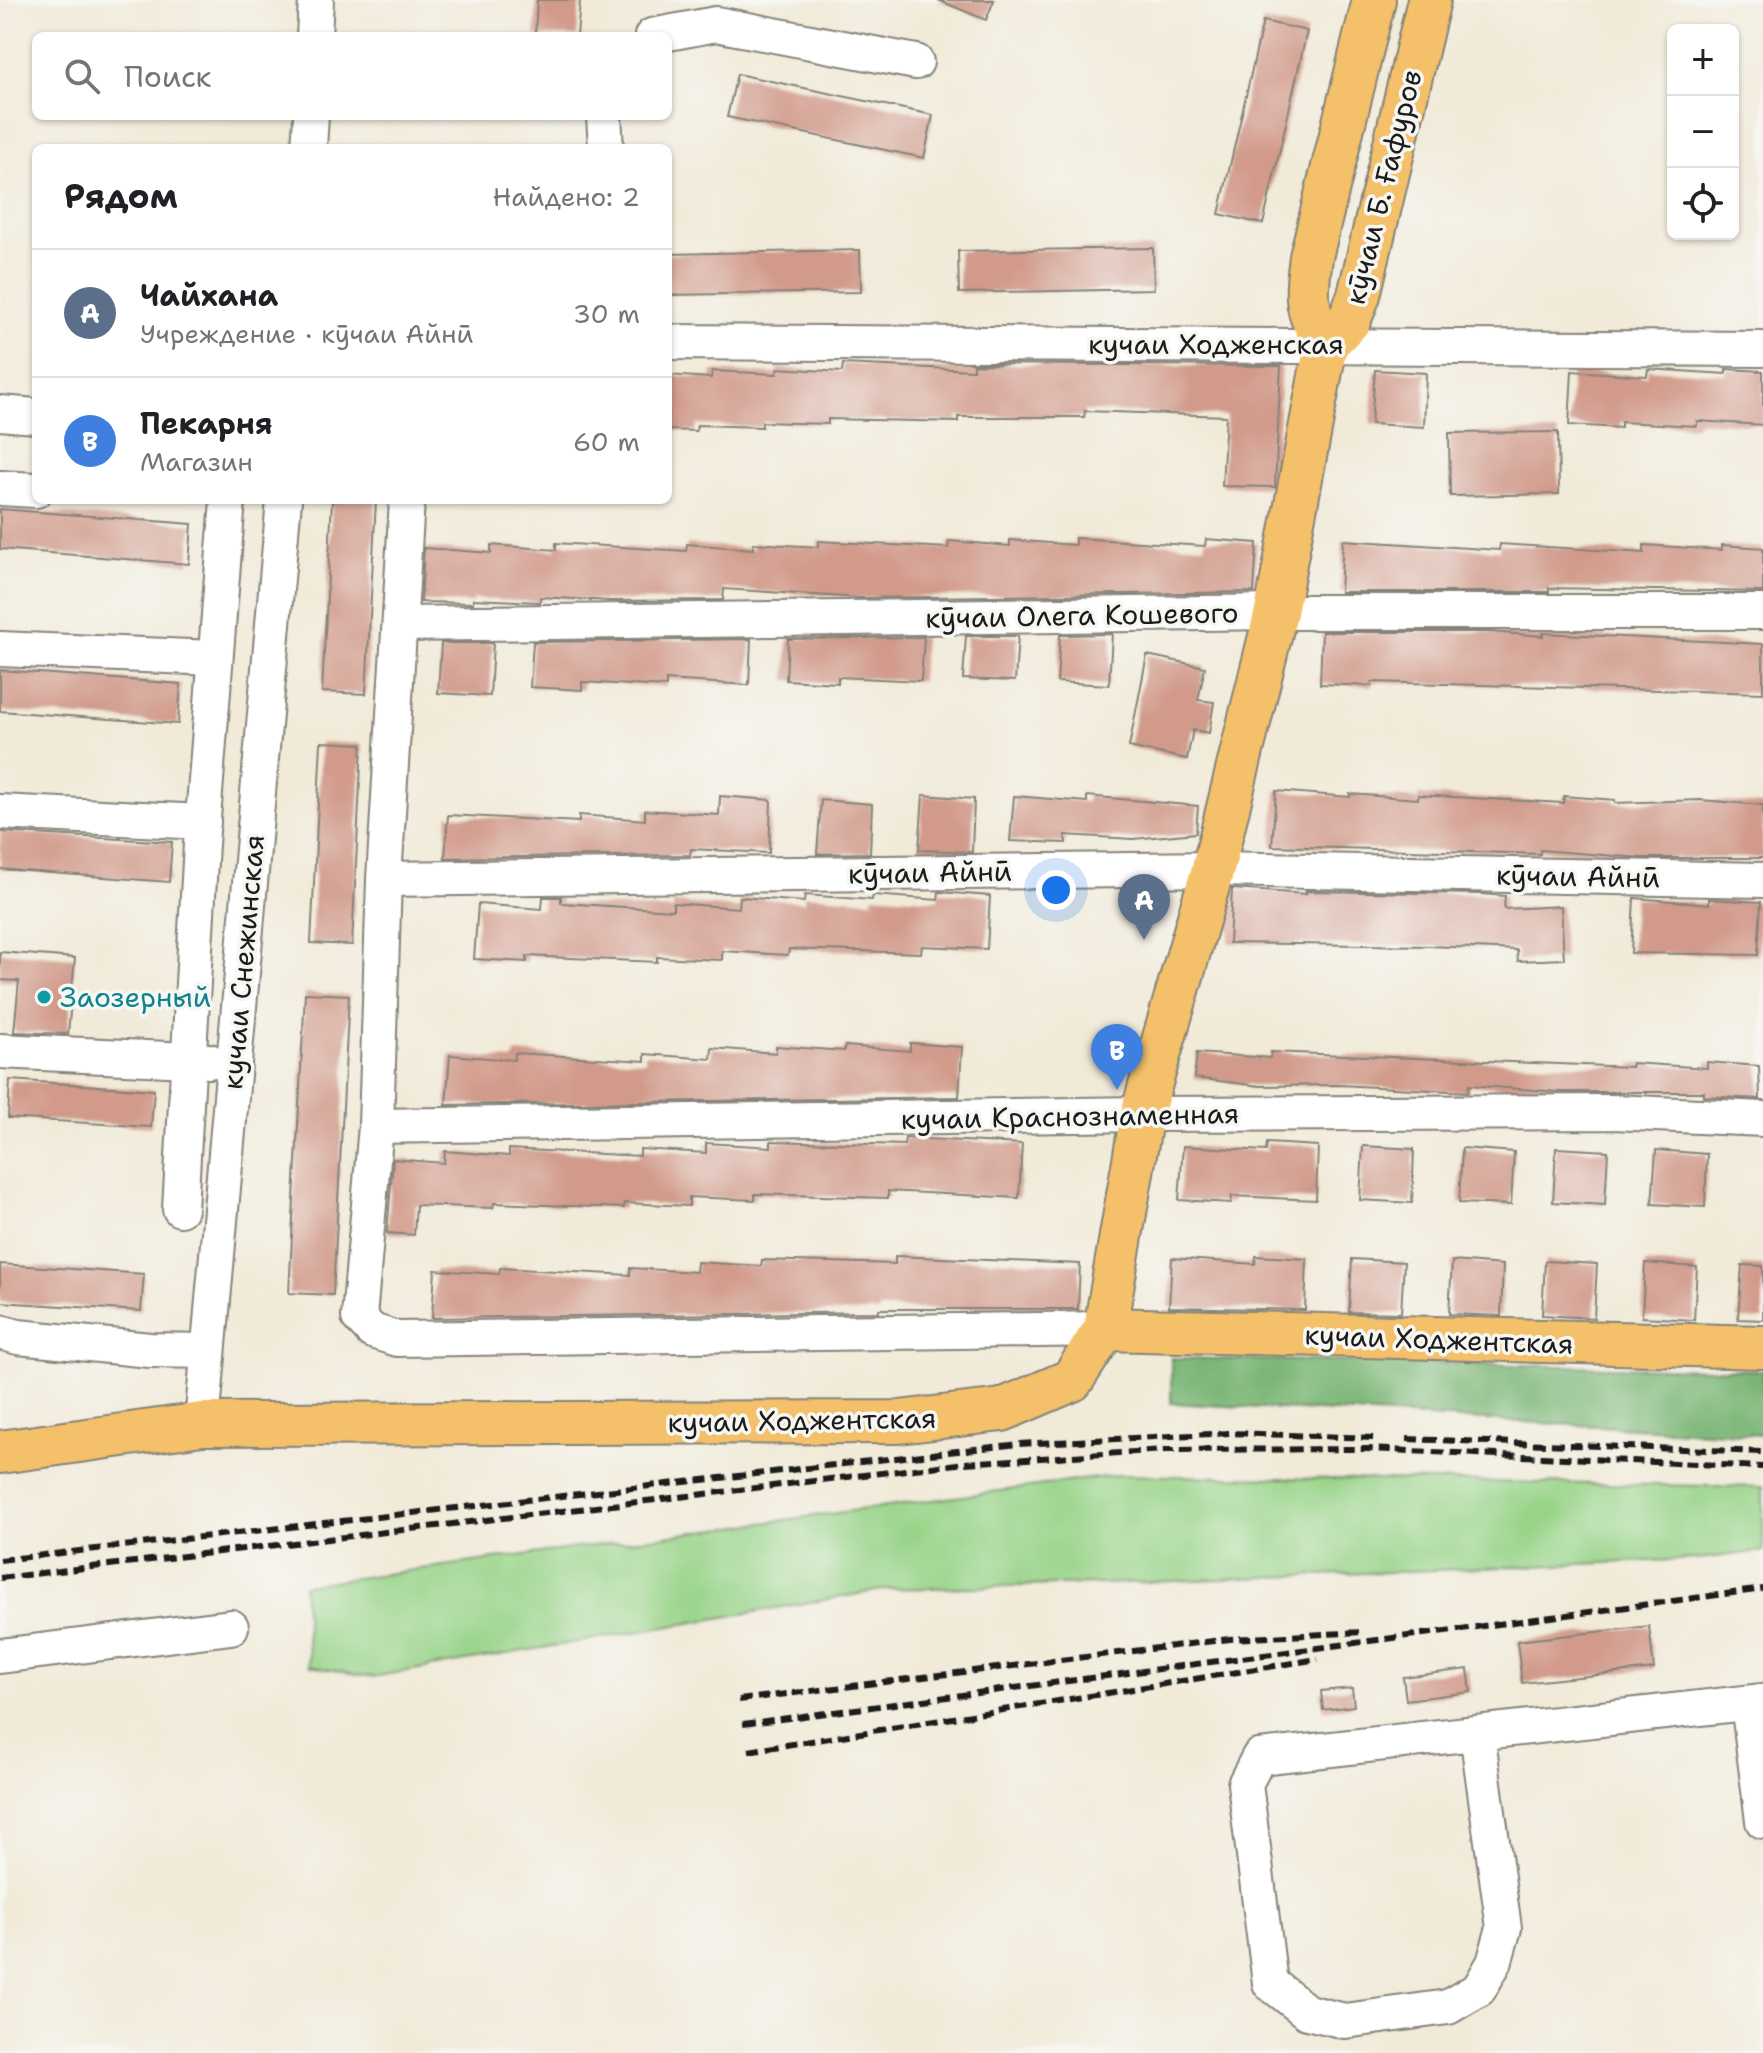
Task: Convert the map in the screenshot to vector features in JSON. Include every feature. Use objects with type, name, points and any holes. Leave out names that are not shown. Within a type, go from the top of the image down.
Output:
[{"type":"main road","name":"кӯчаи Б. Ғафуров","points":[[1374,0],[1311,257],[1306,293],[1310,320],[1326,344],[1349,321],[1359,295],[1429,0]]},
{"type":"main road","points":[[1105,1329],[1142,1114],[1213,869],[1276,612],[1326,344]]},
{"type":"main road","name":"кучаи Ходжентская","points":[[0,1452],[202,1424],[899,1422],[1002,1410],[1072,1380],[1105,1329],[1763,1347]]},
{"type":"street","points":[[314,32],[316,0]]},
{"type":"street","points":[[663,32],[720,12],[916,62]]},
{"type":"street","points":[[309,144],[311,120]]},
{"type":"street","points":[[604,120],[606,144]]},
{"type":"street","name":"кучаи Ходженская","points":[[672,342],[1763,349]]},
{"type":"street","points":[[0,413],[32,416]]},
{"type":"street","points":[[0,488],[32,490]]},
{"type":"street","points":[[180,1209],[204,809],[228,504]]},
{"type":"street","name":"кучаи Снежинская","points":[[202,1424],[284,504]]},
{"type":"street","points":[[407,504],[402,624],[384,879],[376,1126],[359,1317],[372,1331],[397,1339],[1105,1329]]},
{"type":"street","name":"кӯчаи Олега Кошевого","points":[[402,624],[1276,612],[1763,612]]},
{"type":"street","points":[[0,649],[216,650],[271,644]]},
{"type":"street","points":[[0,812],[204,809],[257,798]]},
{"type":"street","name":"кӯчаи Айнӣ","points":[[384,879],[1213,869],[1763,880]]},
{"type":"street","points":[[0,1051],[187,1061],[234,1060]]},
{"type":"street","name":"кучаи Краснознаменная","points":[[376,1126],[1142,1114],[1613,1112],[1763,1119]]},
{"type":"street","points":[[0,1332],[18,1337],[150,1350],[208,1351]]},
{"type":"street","points":[[0,1656],[231,1627]]},
{"type":"street","points":[[1477,1733],[1504,1928],[1494,1963],[1479,1989],[1448,2007],[1397,2016],[1345,2021],[1307,2012],[1270,1983],[1245,1784],[1259,1757],[1756,1702],[1763,1821]]},
{"type":"green space","points":[[1171,1358],[1763,1370],[1763,1435],[1171,1403]]},
{"type":"green space","points":[[1118,1475],[1763,1487],[1763,1551],[1699,1559],[1104,1584],[888,1589],[372,1677],[309,1666],[303,1585]]},
{"type":"building","points":[[537,0],[580,0],[577,32],[535,32]]},
{"type":"building","points":[[938,0],[994,0],[986,20]]},
{"type":"building","points":[[1263,21],[1307,31],[1263,224],[1219,214]]},
{"type":"building","points":[[737,74],[933,115],[924,158],[727,117]]},
{"type":"building","points":[[1153,248],[1154,289],[959,293],[958,251]]},
{"type":"building","points":[[860,250],[861,292],[672,295],[672,254]]},
{"type":"building","points":[[843,364],[973,370],[973,364],[1281,366],[1275,487],[1222,486],[1226,416],[1085,411],[1084,417],[958,417],[958,422],[828,419],[828,424],[762,422],[762,427],[697,425],[696,431],[672,430],[672,375],[711,378],[712,371],[777,374],[778,368],[842,372]]},
{"type":"building","points":[[1648,369],[1726,374],[1726,369],[1763,371],[1763,425],[1697,421],[1697,426],[1621,422],[1621,428],[1569,425],[1572,371],[1647,376]]},
{"type":"building","points":[[1375,370],[1426,373],[1424,427],[1371,424]]},
{"type":"building","points":[[1558,432],[1559,494],[1450,496],[1449,433]]},
{"type":"building","points":[[332,504],[376,504],[366,694],[322,692]]},
{"type":"building","points":[[0,509],[192,524],[189,564],[0,549]]},
{"type":"building","points":[[1075,538],[1205,546],[1206,539],[1257,543],[1254,592],[860,598],[724,589],[723,600],[610,601],[540,597],[540,602],[473,599],[473,603],[421,602],[424,548],[491,553],[491,545],[556,550],[556,543],[686,551],[687,544],[753,549],[753,543],[818,547],[818,541],[948,548],[949,541],[1010,546],[1010,540],[1075,545]]},
{"type":"building","points":[[1343,540],[1499,550],[1500,544],[1644,553],[1644,545],[1722,550],[1722,545],[1763,548],[1763,592],[1549,588],[1549,592],[1340,592]]},
{"type":"building","points":[[1322,632],[1490,632],[1543,636],[1543,633],[1763,644],[1763,693],[1372,682],[1372,686],[1320,684]]},
{"type":"building","points":[[1112,634],[1109,685],[1057,682],[1060,635]]},
{"type":"building","points":[[966,636],[1018,636],[1015,681],[963,679]]},
{"type":"building","points":[[924,637],[921,681],[838,677],[838,683],[786,680],[788,639]]},
{"type":"building","points":[[751,639],[749,685],[666,680],[666,687],[582,682],[582,690],[530,687],[533,642]]},
{"type":"building","points":[[441,643],[493,643],[490,696],[438,693]]},
{"type":"building","points":[[1147,655],[1205,667],[1198,700],[1214,702],[1209,733],[1193,730],[1187,759],[1129,747]]},
{"type":"building","points":[[0,670],[181,684],[178,724],[0,711]]},
{"type":"building","points":[[321,742],[362,744],[352,945],[311,943]]},
{"type":"building","points":[[1276,791],[1418,799],[1418,795],[1563,803],[1564,796],[1615,800],[1615,803],[1700,800],[1763,805],[1763,858],[1641,858],[1540,850],[1540,854],[1272,846]]},
{"type":"building","points":[[923,795],[974,799],[972,852],[919,850]]},
{"type":"building","points":[[720,796],[771,800],[769,853],[691,849],[690,855],[445,858],[448,815],[579,822],[579,815],[645,820],[645,810],[719,815]]},
{"type":"building","points":[[1014,796],[1087,802],[1087,796],[1198,806],[1196,833],[1133,839],[1065,835],[1066,843],[1010,841]]},
{"type":"building","points":[[821,800],[872,804],[870,853],[817,854]]},
{"type":"building","points":[[0,832],[172,842],[169,882],[0,869]]},
{"type":"building","points":[[1232,889],[1306,894],[1306,891],[1482,894],[1505,896],[1504,909],[1561,906],[1564,959],[1518,961],[1517,950],[1229,943]]},
{"type":"building","points":[[939,892],[990,896],[987,949],[922,946],[921,953],[789,949],[788,955],[722,951],[722,960],[657,957],[657,962],[527,956],[527,962],[474,959],[478,904],[542,909],[543,897],[561,897],[561,903],[673,910],[673,903],[739,908],[740,897],[804,902],[805,895],[872,900],[873,895],[938,900]]},
{"type":"building","points":[[1634,898],[1709,904],[1709,899],[1761,902],[1758,955],[1631,953]]},
{"type":"building","name":"Заозерный","points":[[0,952],[75,958],[68,1034],[14,1032],[19,981],[0,980]]},
{"type":"building","points":[[305,993],[349,995],[333,1295],[289,1293]]},
{"type":"building","points":[[910,1043],[962,1047],[959,1097],[446,1105],[450,1055],[514,1060],[515,1053],[645,1061],[645,1054],[711,1059],[712,1048],[776,1053],[776,1046],[844,1051],[845,1046],[910,1051]]},
{"type":"building","points":[[1271,1052],[1631,1067],[1632,1063],[1707,1068],[1707,1062],[1759,1066],[1760,1099],[1704,1096],[1704,1092],[1558,1092],[1469,1085],[1468,1092],[1339,1085],[1260,1086],[1194,1078],[1197,1053],[1270,1058]]},
{"type":"building","points":[[10,1080],[154,1090],[151,1127],[8,1118]]},
{"type":"building","points":[[905,1138],[1022,1144],[1019,1198],[888,1191],[888,1198],[755,1194],[755,1200],[689,1197],[689,1206],[624,1203],[624,1208],[494,1203],[493,1208],[416,1205],[414,1235],[387,1233],[393,1159],[444,1163],[445,1151],[509,1156],[509,1149],[640,1156],[640,1149],[706,1153],[706,1143],[771,1147],[771,1141],[904,1145]]},
{"type":"building","points":[[1267,1143],[1318,1146],[1316,1200],[1232,1196],[1231,1203],[1179,1200],[1183,1146],[1266,1151]]},
{"type":"building","points":[[1363,1146],[1414,1149],[1412,1203],[1360,1200]]},
{"type":"building","points":[[1462,1148],[1514,1152],[1511,1205],[1459,1203]]},
{"type":"building","points":[[1556,1148],[1608,1151],[1605,1205],[1553,1202]]},
{"type":"building","points":[[1656,1150],[1707,1154],[1705,1207],[1652,1204]]},
{"type":"building","points":[[895,1256],[1080,1264],[1078,1309],[879,1309],[879,1312],[432,1318],[435,1270],[499,1274],[500,1268],[630,1275],[630,1268],[696,1272],[697,1262],[761,1266],[762,1260],[895,1264]]},
{"type":"building","points":[[1256,1256],[1307,1259],[1305,1310],[1169,1307],[1172,1258],[1255,1264]]},
{"type":"building","points":[[1352,1259],[1404,1262],[1401,1313],[1349,1312]]},
{"type":"building","points":[[1452,1261],[1503,1265],[1501,1316],[1449,1314]]},
{"type":"building","points":[[1545,1261],[1597,1264],[1594,1318],[1542,1315]]},
{"type":"building","points":[[1645,1263],[1697,1267],[1694,1320],[1642,1317]]},
{"type":"building","points":[[0,1264],[144,1274],[141,1311],[0,1302]]},
{"type":"building","points":[[1742,1265],[1763,1266],[1763,1320],[1738,1319]]},
{"type":"building","points":[[1649,1626],[1654,1669],[1522,1683],[1517,1641]]},
{"type":"building","points":[[1468,1669],[1471,1692],[1406,1700],[1403,1677]]},
{"type":"building","points":[[1352,1688],[1354,1706],[1323,1710],[1321,1691]]},
{"type":"railway","points":[[0,1560],[1019,1444],[1230,1433],[1375,1438]]},
{"type":"railway","points":[[1407,1439],[1763,1452]]},
{"type":"railway","points":[[0,1578],[965,1463],[1165,1450],[1367,1449],[1763,1467]]},
{"type":"railway","points":[[743,1724],[1763,1589]]},
{"type":"railway","points":[[739,1700],[1230,1639],[1363,1632]]},
{"type":"railway","points":[[749,1751],[1318,1659]]},
{"type":"place","name":"Чайхана","points":[[1144,940]]},
{"type":"place","name":"Заозерный","points":[[44,997]]},
{"type":"place","name":"Пекарня","points":[[1117,1090]]}]
